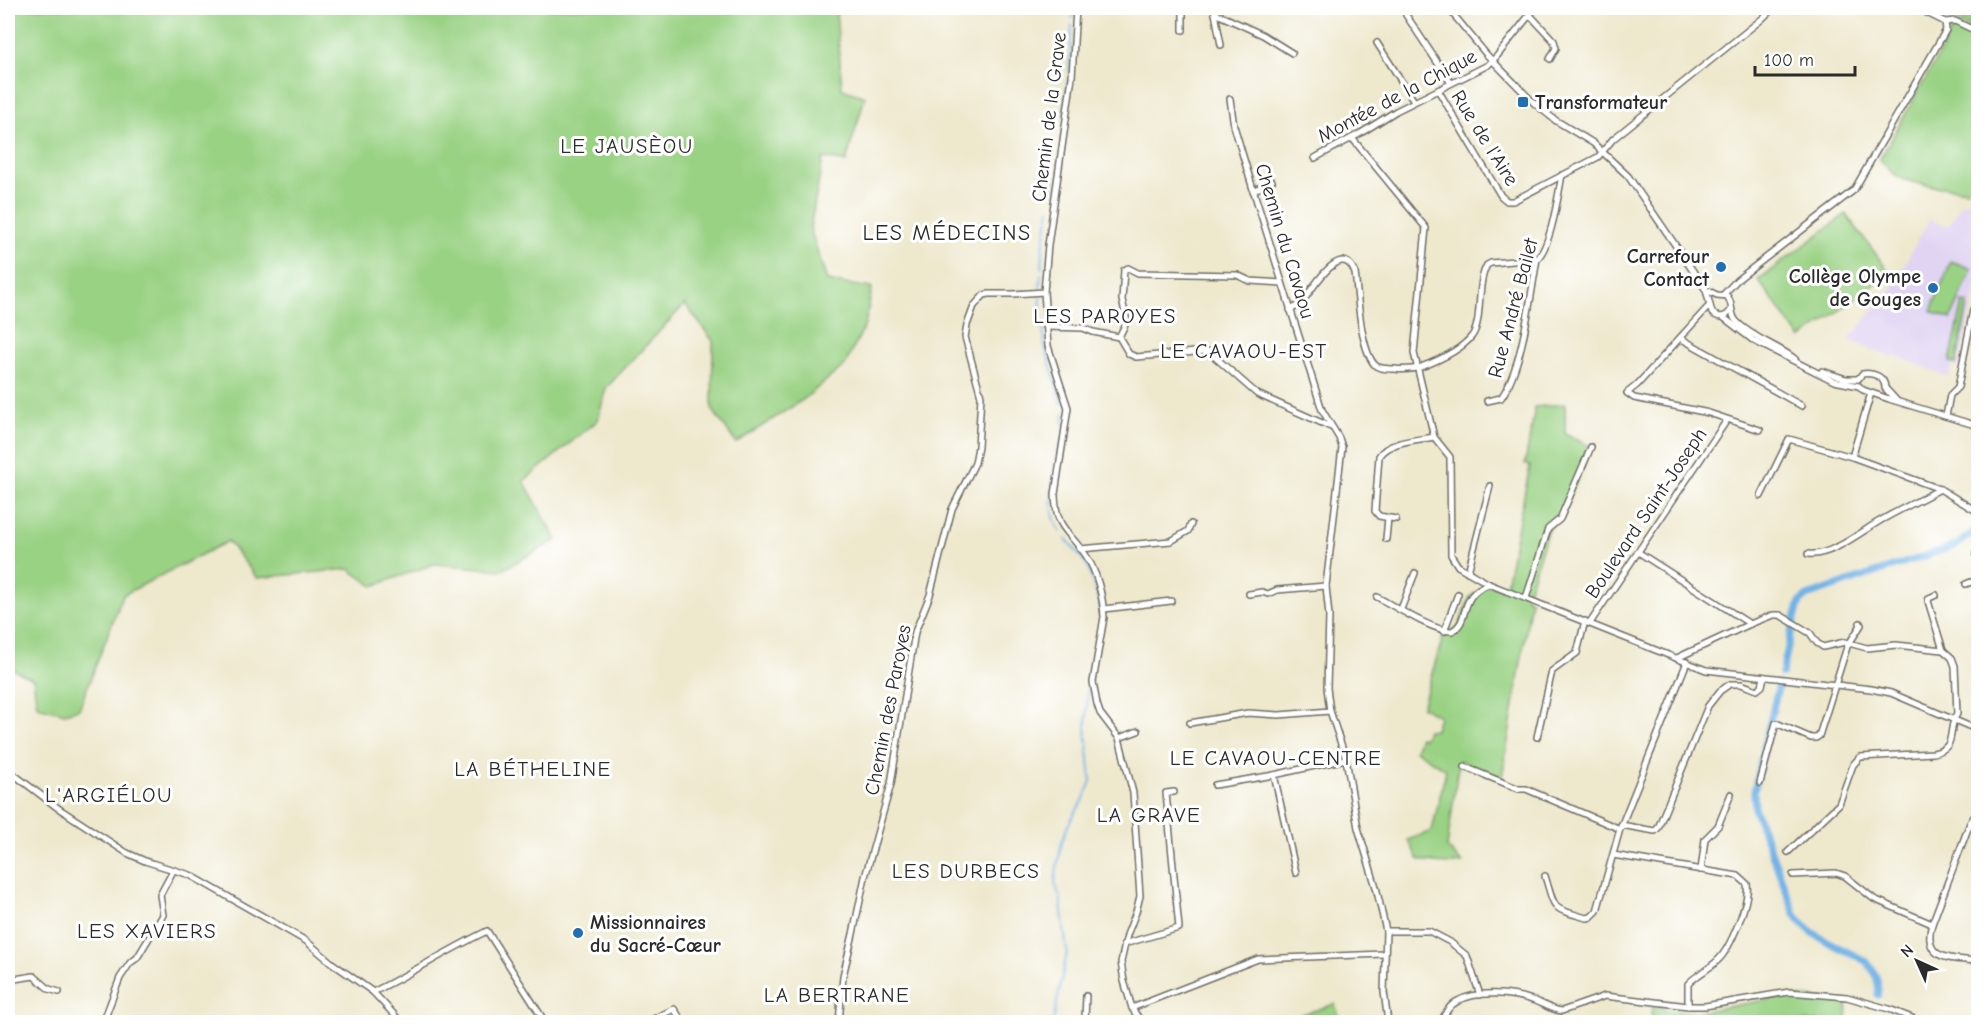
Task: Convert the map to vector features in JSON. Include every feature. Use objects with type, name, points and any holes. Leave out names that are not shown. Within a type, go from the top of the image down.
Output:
[{"type":"street","name":"Chemin de la Grave","points":[[1076,8],[1072,77],[1048,245],[1044,292],[1048,346],[1068,408],[1055,494],[1060,524],[1086,556],[1093,571],[1104,609],[1093,682],[1100,713],[1119,738],[1133,793],[1140,896],[1124,944],[1121,967],[1132,1008],[1141,1023]]},
{"type":"street","points":[[1183,8],[1183,30]]},
{"type":"street","points":[[1448,8],[1492,60],[1534,103],[1555,120],[1593,143],[1628,176],[1706,290],[1712,314]]},
{"type":"street","name":"Montée de la Chique","points":[[1315,158],[1414,101],[1488,65],[1535,8]]},
{"type":"street","name":"Rue de l'Aire","points":[[1438,90],[1502,195],[1507,201],[1513,201],[1598,157],[1613,139],[1754,26],[1773,8]]},
{"type":"street","points":[[1917,8],[1945,22],[1955,21],[1978,32]]},
{"type":"street","points":[[1215,10],[1221,45]]},
{"type":"street","points":[[1215,10],[1263,34],[1292,52]]},
{"type":"street","points":[[1406,15],[1451,83]]},
{"type":"street","points":[[1530,15],[1554,41],[1556,48],[1551,59]]},
{"type":"street","points":[[1760,430],[1709,413],[1634,398],[1627,393],[1701,316],[1710,303],[1854,190],[1946,30],[1945,22]]},
{"type":"street","points":[[1377,43],[1414,101]]},
{"type":"street","name":"Chemin du Cavaou","points":[[1230,99],[1234,126],[1253,191],[1322,410],[1339,438],[1341,456],[1326,586],[1329,616],[1326,680],[1330,711],[1346,759],[1358,828],[1376,887],[1386,931],[1384,992],[1388,1023]]},
{"type":"street","points":[[1353,138],[1426,228],[1414,353],[1434,437],[1450,457],[1452,559],[1458,567],[1489,584],[1706,670],[1834,684],[1892,693],[1976,729],[1978,709]]},
{"type":"street","name":"Rue André Bailet","points":[[1487,400],[1501,398],[1508,388],[1524,329],[1537,259],[1543,254],[1562,175]]},
{"type":"street","points":[[1253,191],[1272,181]]},
{"type":"street","points":[[1290,310],[1304,300],[1329,267],[1345,262],[1355,273],[1362,334],[1372,361],[1381,368],[1397,370],[1418,368],[1447,354],[1473,335],[1481,282],[1487,265],[1537,259]]},
{"type":"street","points":[[1119,337],[1127,321],[1122,300],[1124,270],[1128,268],[1138,273],[1237,275],[1250,281],[1282,283]]},
{"type":"street","points":[[1706,290],[1730,299],[1735,320],[1745,329],[1800,362]]},
{"type":"street","name":"Chemin des Paroyes","points":[[839,1023],[846,965],[865,877],[891,784],[915,632],[930,595],[952,508],[975,463],[978,447],[981,396],[965,337],[967,325],[974,306],[984,296],[1044,292]]},
{"type":"street","points":[[1946,416],[1950,395],[1955,393],[1958,387],[1973,310],[1978,301]]},
{"type":"street","points":[[1724,317],[1731,310]]},
{"type":"street","points":[[1701,316],[1712,314],[1724,317],[1754,341],[1813,368],[1846,379],[1858,379],[1864,373],[1875,375],[1884,381],[1885,388],[1896,400]]},
{"type":"street","points":[[1046,327],[1083,328],[1093,333],[1119,337],[1130,354],[1136,357],[1208,351],[1257,394],[1331,427]]},
{"type":"street","points":[[1680,338],[1802,405]]},
{"type":"street","points":[[1813,368],[1834,381],[1859,386],[1873,393],[1978,426]]},
{"type":"street","points":[[1858,379],[1859,386]]},
{"type":"street","points":[[1852,457],[1873,393],[1885,388]]},
{"type":"street","name":"Boulevard Saint-Joseph","points":[[1587,622],[1638,552],[1727,420]]},
{"type":"street","points":[[1396,519],[1379,516],[1375,511],[1379,456],[1382,450],[1391,446],[1434,437]]},
{"type":"street","points":[[1761,496],[1789,440],[1852,457],[1940,489],[1978,512]]},
{"type":"street","points":[[1526,598],[1548,528],[1560,519],[1591,447]]},
{"type":"street","points":[[1468,572],[1490,486]]},
{"type":"street","points":[[1808,554],[1818,555],[1940,489]]},
{"type":"street","points":[[1386,539],[1388,518]]},
{"type":"street","points":[[1080,549],[1171,541],[1188,531],[1191,524]]},
{"type":"street","points":[[1638,552],[1750,624]]},
{"type":"street","points":[[1401,609],[1415,573]]},
{"type":"street","points":[[1966,585],[1971,582],[1978,585]]},
{"type":"street","points":[[1377,597],[1443,631],[1452,632],[1456,629],[1473,591],[1489,584]]},
{"type":"street","points":[[1249,594],[1262,592],[1268,594],[1277,590],[1326,586]]},
{"type":"street","points":[[1443,631],[1458,594]]},
{"type":"street","points":[[1788,852],[1839,804],[1856,760],[1860,757],[1939,752],[1949,744],[1954,718],[1957,714],[1955,666],[1952,658],[1943,650],[1928,601],[1936,595]]},
{"type":"street","points":[[1104,609],[1171,601]]},
{"type":"street","points":[[1677,658],[1773,615],[1780,615],[1788,622],[1798,624],[1823,647],[1840,642],[1867,648],[1896,645],[1943,650]]},
{"type":"street","points":[[1537,737],[1552,671],[1577,653],[1587,622]]},
{"type":"street","points":[[1760,783],[1776,723],[1816,738],[1819,736],[1834,684],[1860,623]]},
{"type":"street","points":[[1545,876],[1554,906],[1558,910],[1587,918],[1597,911],[1621,827],[1687,662]]},
{"type":"street","points":[[1465,767],[1621,827],[1655,831],[1708,706],[1725,686],[1735,683],[1757,690],[1762,686],[1764,677]]},
{"type":"street","points":[[1190,723],[1248,713],[1279,715],[1330,711]]},
{"type":"street","points":[[1119,738],[1138,731]]},
{"type":"street","points":[[1215,785],[1346,759]]},
{"type":"street","points":[[8,770],[58,808],[127,853],[199,879],[306,940],[332,963],[373,992],[401,1023]]},
{"type":"street","points":[[1274,775],[1296,873]]},
{"type":"street","points":[[1124,944],[1179,928],[1166,793],[1174,792]]},
{"type":"street","points":[[1701,870],[1705,839],[1718,826],[1731,794]]},
{"type":"street","points":[[1978,811],[1970,823],[1932,924],[1929,940],[1931,947],[1938,955],[1978,961]]},
{"type":"street","points":[[1613,855],[1738,876],[1747,884],[1747,901],[1722,956],[1688,984],[1688,1006]]},
{"type":"street","points":[[104,1020],[120,978],[130,963],[137,958],[163,915],[160,895],[173,871]]},
{"type":"street","points":[[1793,875],[1836,873],[1845,876],[1874,899],[1932,924]]},
{"type":"street","points":[[373,992],[487,931],[545,1023]]},
{"type":"street","points":[[1386,931],[1429,931],[1450,942],[1467,956],[1480,995]]},
{"type":"street","points":[[1132,1008],[1258,959],[1384,954]]},
{"type":"street","points":[[8,980],[34,976],[49,988],[59,992]]},
{"type":"street","points":[[1441,1023],[1448,1009],[1457,1001],[1480,995],[1515,996],[1562,1011],[1605,996],[1705,1006],[1789,992],[1847,997],[1889,1009],[1922,1023]]},
{"type":"street","points":[[1086,996],[1084,1019],[1087,1023]]},
{"type":"street","points":[[647,1023],[674,1009],[683,1023]]},
{"type":"shaded area","name":"Collège Olympe de Gouges","points":[[1971,199],[1978,201],[1978,278],[1958,368],[1952,366],[1948,377],[1895,355],[1893,358],[1848,340],[1890,291],[1929,220],[1949,226],[1962,202],[1966,203]]},
{"type":"green space","points":[[8,8],[826,8],[836,12],[842,89],[865,97],[846,162],[823,158],[810,228],[827,281],[872,288],[865,325],[845,365],[804,399],[736,443],[712,409],[713,341],[685,304],[606,388],[598,420],[524,481],[557,540],[502,570],[434,564],[373,586],[349,569],[257,578],[228,541],[123,595],[79,709],[65,713],[37,706],[33,679],[8,667]]},
{"type":"green space","points":[[1930,8],[1978,8],[1978,30],[1933,10]]},
{"type":"green space","points":[[1956,24],[1978,34],[1978,120],[1972,132],[1978,135],[1978,169],[1967,190],[1921,184],[1904,179],[1892,173],[1880,159]]},
{"type":"green space","points":[[1846,214],[1890,273],[1801,339],[1758,280]]},
{"type":"green space","points":[[1951,261],[1972,269],[1951,319],[1931,311]]},
{"type":"green space","points":[[1963,302],[1968,304],[1956,364],[1950,362]]},
{"type":"green space","points":[[1565,404],[1565,433],[1591,447],[1560,519],[1548,529],[1526,598],[1531,600],[1502,778],[1459,760],[1447,847],[1462,863],[1440,864],[1418,859],[1408,840],[1432,831],[1446,770],[1415,750],[1420,737],[1424,738],[1427,730],[1435,730],[1439,716],[1422,707],[1444,631],[1457,629],[1470,597],[1489,584],[1505,590],[1530,466],[1525,464],[1535,407]]},
{"type":"green space","points":[[1782,997],[1807,997],[1847,1002],[1847,1022],[1650,1022],[1652,1007],[1693,1013]]},
{"type":"green space","points":[[1335,1004],[1341,1022],[1281,1022],[1281,1021]]},
{"type":"waterway","name":"LA GRAVE","points":[[1072,8],[1072,18]]},
{"type":"waterway","name":"LA GRAVE","points":[[1069,73],[1072,25]]},
{"type":"waterway","name":"LA GRAVE","points":[[1064,116],[1068,80]]},
{"type":"waterway","name":"LA GRAVE","points":[[1053,192],[1055,179]]},
{"type":"waterway","name":"LA GRAVE","points":[[1042,268],[1050,208]]},
{"type":"waterway","name":"LA GRAVE","points":[[1040,288],[1041,274]]},
{"type":"waterway","name":"LA GRAVE","points":[[1040,297],[1045,346],[1062,404]]},
{"type":"waterway","name":"LA GRAVE","points":[[1063,425],[1064,413]]},
{"type":"waterway","name":"LA GRAVE","points":[[1061,440],[1052,500],[1056,523],[1061,532]]},
{"type":"waterway","points":[[1794,621],[1800,602],[1807,596],[1957,545],[1978,528]]},
{"type":"waterway","name":"LA GRAVE","points":[[1066,539],[1087,564],[1101,608],[1101,622],[1089,682]]},
{"type":"waterway","points":[[1782,674],[1793,625]]},
{"type":"waterway","points":[[1763,751],[1779,684]]},
{"type":"waterway","name":"LA GRAVE","points":[[1053,1022],[1067,952],[1060,897],[1055,883],[1056,873],[1062,841],[1091,781],[1086,729],[1088,687]]},
{"type":"waterway","points":[[1762,755],[1754,791],[1755,810],[1795,914],[1809,930],[1867,962],[1876,977],[1879,986],[1878,995]]},
{"type":"place","name":"Transformateur","points":[[1523,102]]},
{"type":"place","name":"Carrefour Contact","points":[[1721,267]]},
{"type":"place","name":"Collège Olympe de Gouges","points":[[1933,288]]},
{"type":"place","name":"Missionnaires du Sacré-Cœur","points":[[578,933]]},
{"type":"district","name":"LE JAUSÈOU","points":[[627,146]]},
{"type":"district","name":"LES MÉDECINS","points":[[947,233]]},
{"type":"district","name":"LES PAROYES","points":[[1105,316]]},
{"type":"district","name":"LE CAVAOU-EST","points":[[1244,351]]},
{"type":"district","name":"LE CAVAOU-CENTRE","points":[[1276,758]]},
{"type":"district","name":"LA BÉTHELINE","points":[[533,769]]},
{"type":"district","name":"L'ARGIÉLOU","points":[[109,795]]},
{"type":"district","name":"LA GRAVE","points":[[1149,815]]},
{"type":"district","name":"LES DURBECS","points":[[966,871]]},
{"type":"district","name":"LES XAVIERS","points":[[147,931]]},
{"type":"district","name":"LA BERTRANE","points":[[837,995]]}]
